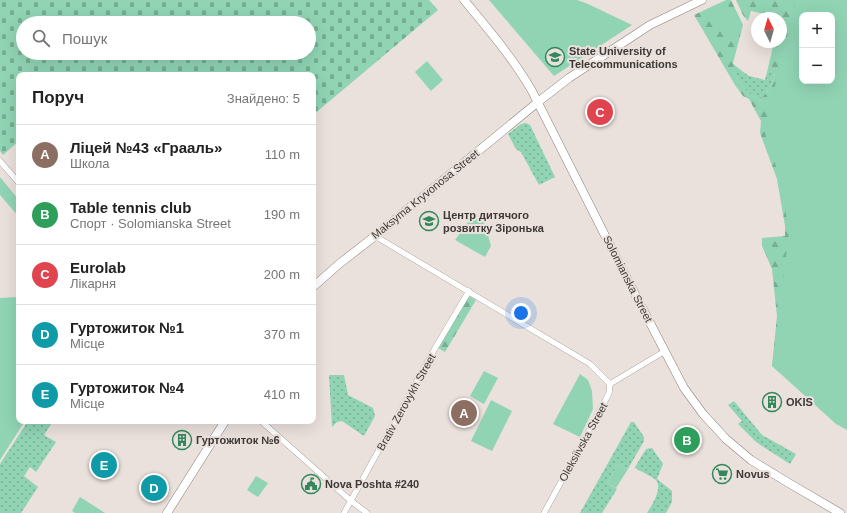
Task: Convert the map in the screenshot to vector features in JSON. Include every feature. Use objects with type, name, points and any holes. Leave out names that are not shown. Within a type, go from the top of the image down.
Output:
[{"type":"main road","name":"Solomianska Street","points":[[464,0],[524,76],[684,388],[703,414],[726,439],[751,460],[840,513]]},
{"type":"main road","name":"Maksyma Kryvonosa Street","points":[[316,284],[538,102],[578,72],[650,25],[702,0]]},
{"type":"main road","points":[[167,513],[223,424]]},
{"type":"street","points":[[0,161],[16,180]]},
{"type":"street","points":[[375,236],[590,364],[610,384],[665,351]]},
{"type":"street","name":"Brativ Zerovykh Street","points":[[344,513],[434,350],[469,291]]},
{"type":"street","name":"Oleksiivska Street","points":[[544,513],[604,403],[609,393],[610,384]]},
{"type":"street","points":[[264,424],[351,501],[367,513]]},
{"type":"green space","points":[[0,0],[429,0],[438,10],[316,112],[316,72],[16,72],[16,144],[3,155],[0,151]]},
{"type":"green space","name":"State University of Telecommunications","points":[[489,0],[577,0],[632,25],[554,76]]},
{"type":"green space","points":[[726,0],[731,0],[743,25],[733,63],[737,78],[748,93],[761,101],[763,96],[770,89],[775,74],[768,68],[773,48],[787,48],[787,12],[751,11],[748,21],[743,15],[736,0],[847,0],[847,430],[772,366],[777,316],[772,269],[762,246],[762,238],[785,236],[785,226],[777,179],[760,133],[761,121],[749,99],[743,96],[694,15]]},
{"type":"green space","points":[[796,0],[847,0],[847,430],[836,424],[772,366],[789,233],[781,182],[764,130],[784,48],[787,48],[787,37]]},
{"type":"green space","points":[[728,5],[738,26],[724,33],[714,12]]},
{"type":"green space","points":[[427,61],[443,80],[431,91],[415,72]]},
{"type":"green space","points":[[732,63],[749,76],[765,80],[768,68],[775,73],[770,89],[763,96],[761,101],[748,93],[737,78]]},
{"type":"green space","points":[[526,123],[530,125],[555,177],[539,185],[521,152],[516,149],[508,134],[521,124]]},
{"type":"green space","points":[[0,177],[16,196],[16,214],[0,195]]},
{"type":"green space","points":[[473,215],[485,224],[491,246],[485,257],[455,240]]},
{"type":"green space","points":[[469,296],[476,300],[445,352],[438,348]]},
{"type":"green space","points":[[16,297],[16,424],[23,424],[0,460],[0,298]]},
{"type":"green space","points":[[484,371],[498,378],[484,404],[470,396]]},
{"type":"green space","points":[[580,374],[588,380],[592,391],[593,409],[580,437],[553,424]]},
{"type":"green space","points":[[329,375],[344,375],[348,395],[373,408],[375,416],[364,436],[342,421],[337,422],[332,427]]},
{"type":"green space","points":[[491,400],[512,411],[492,451],[471,441]]},
{"type":"green space","points":[[734,401],[762,435],[796,454],[790,464],[756,442],[738,424],[742,421],[728,405]]},
{"type":"green space","points":[[631,422],[634,422],[644,437],[644,441],[628,469],[618,464],[607,483],[617,489],[602,513],[580,513]]},
{"type":"green space","points":[[26,424],[51,424],[44,435],[56,442],[36,472],[30,467],[24,476],[38,487],[21,513],[0,513],[0,464]]},
{"type":"green space","points":[[652,448],[663,464],[657,479],[672,491],[672,502],[666,513],[647,513],[658,492],[658,483],[656,480],[635,468],[646,449]]},
{"type":"green space","points":[[618,464],[628,469],[616,488],[607,483]]},
{"type":"green space","points":[[256,476],[268,483],[258,497],[247,490]]},
{"type":"green space","points":[[80,497],[105,513],[75,513],[72,511]]},
{"type":"place","name":"State University of Telecommunications","points":[[555,57]]},
{"type":"place","name":"Eurolab","points":[[600,112]]},
{"type":"place","name":"Центр дитячого розвитку Зіронька","points":[[429,221]]},
{"type":"place","name":"OKIS","points":[[772,402]]},
{"type":"place","name":"Ліцей №43 «Грааль»","points":[[464,413]]},
{"type":"place","name":"Гуртожиток №6","points":[[182,440]]},
{"type":"place","name":"Table tennis club","points":[[687,440]]},
{"type":"place","name":"Гуртожиток №4","points":[[104,465]]},
{"type":"place","name":"Novus","points":[[722,474]]},
{"type":"place","name":"Nova Poshta #240","points":[[311,484]]},
{"type":"place","name":"Гуртожиток №1","points":[[154,488]]}]
